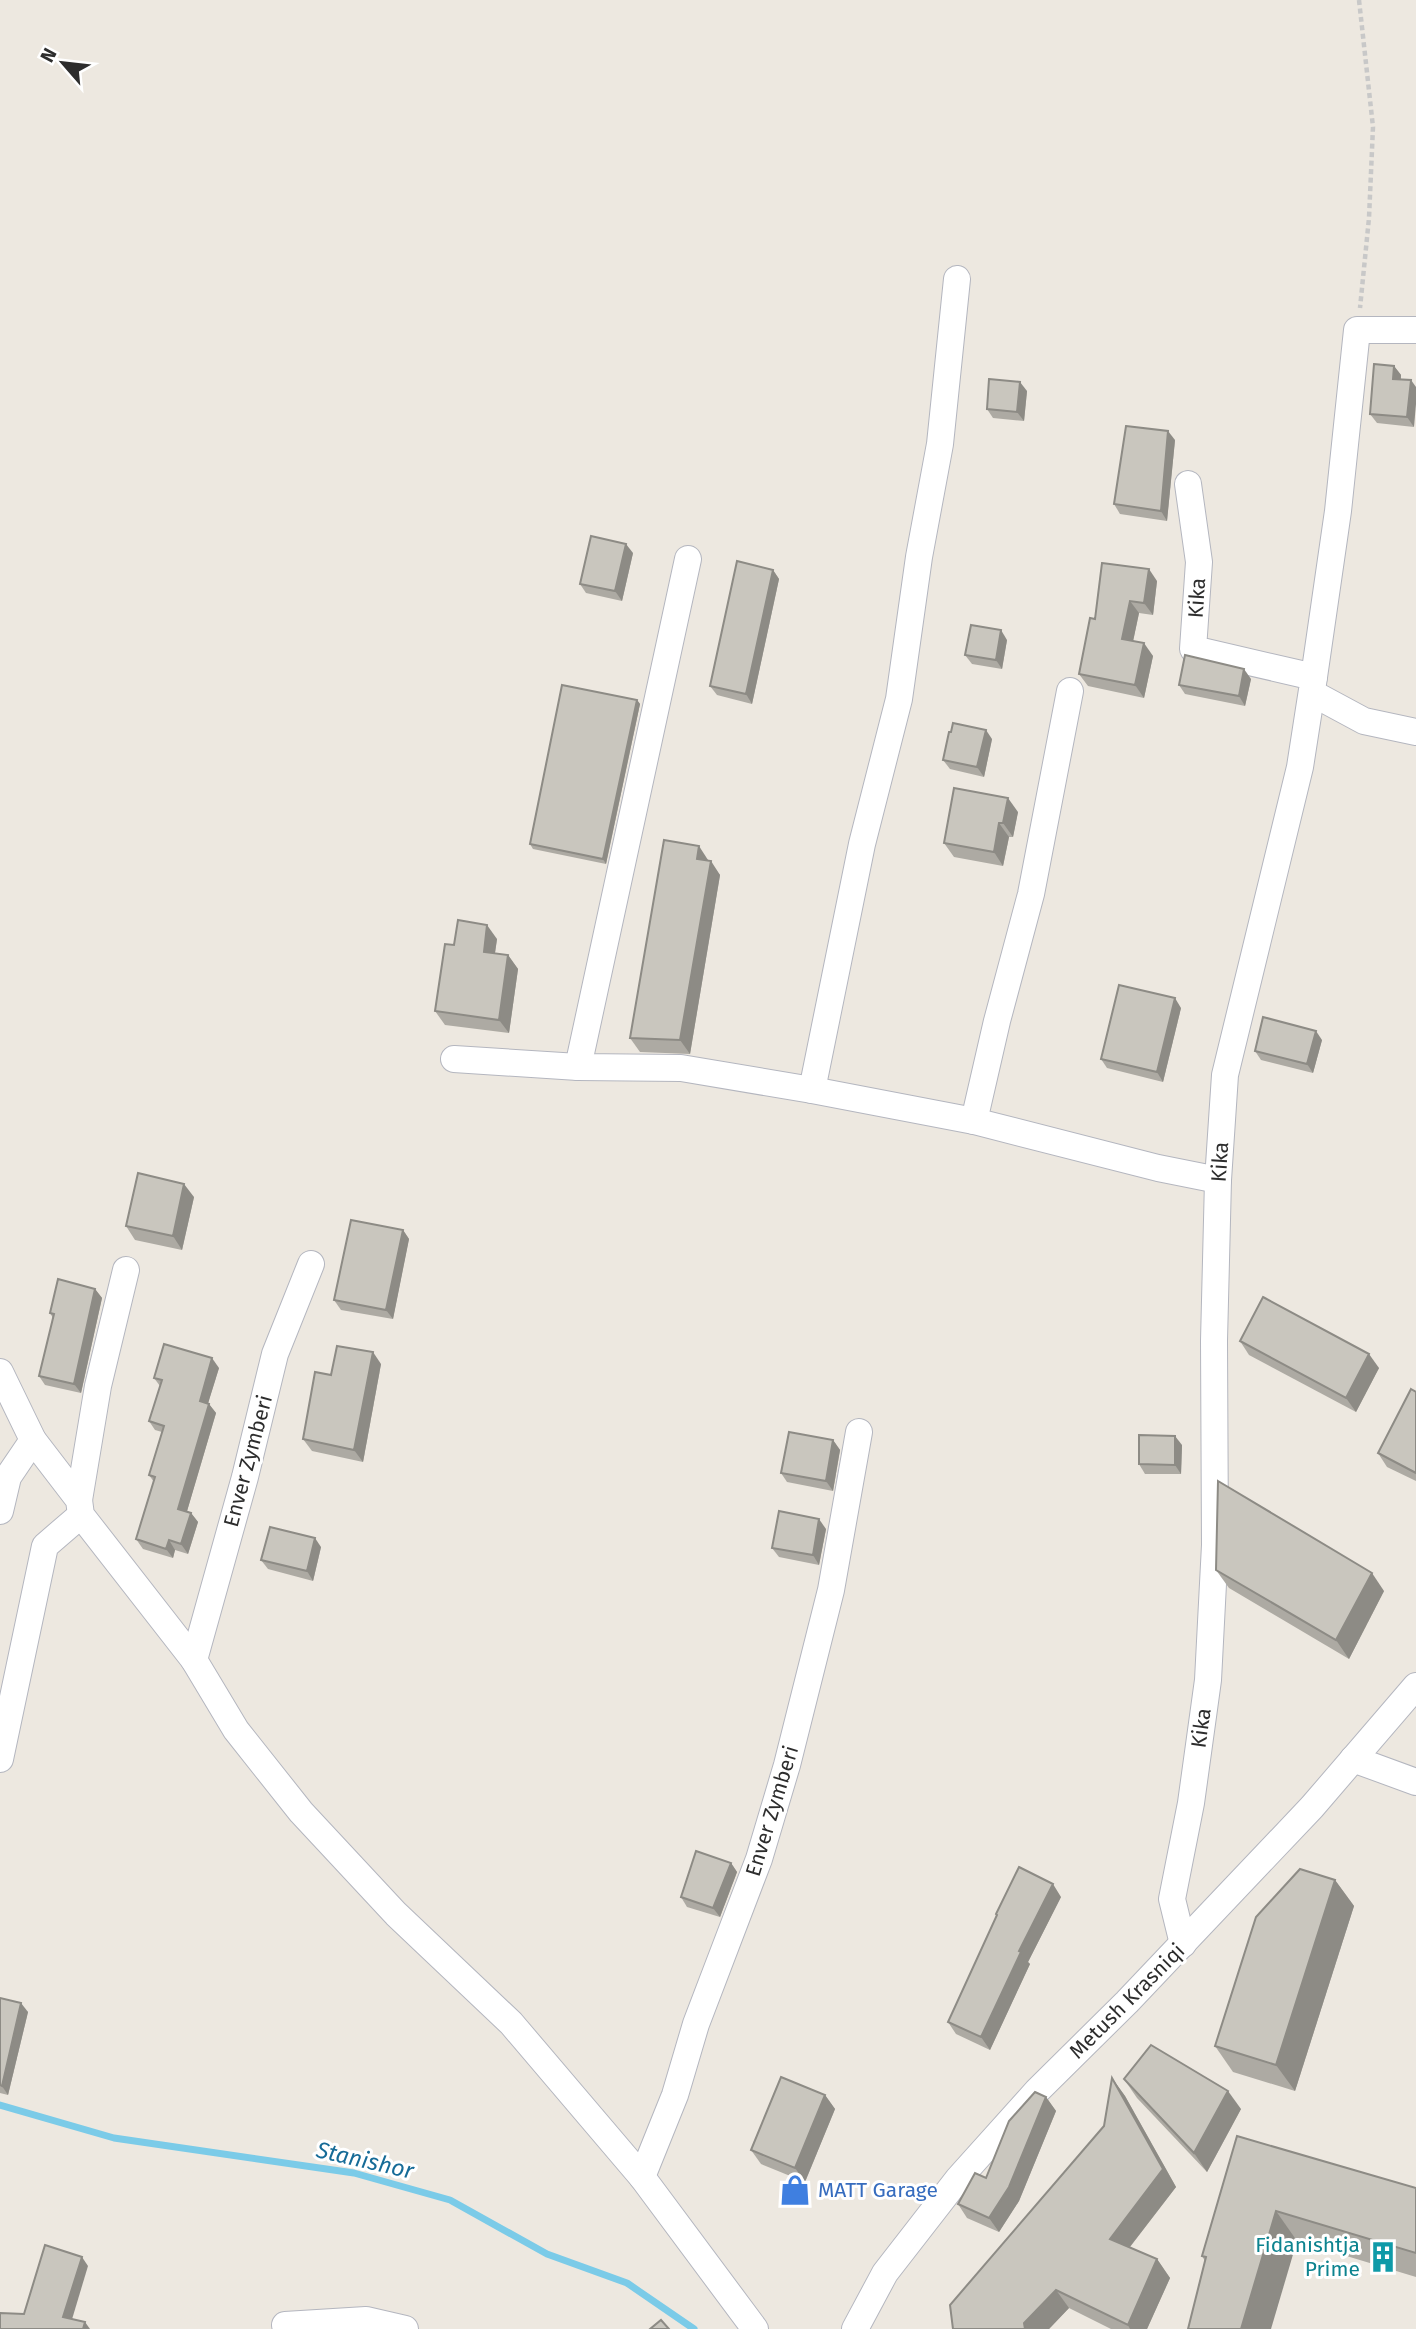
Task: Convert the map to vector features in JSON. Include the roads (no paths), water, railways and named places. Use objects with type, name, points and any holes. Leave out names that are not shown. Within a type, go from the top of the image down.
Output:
[{"type":"street","points":[[812,1090],[860,857],[899,699],[919,557],[940,444],[957,279]]},
{"type":"street","points":[[1416,330],[1357,330],[1338,511],[1313,685],[1364,721],[1416,732]]},
{"type":"street","name":"Kika","points":[[1183,1944],[1172,1899],[1191,1803],[1208,1680],[1215,1545],[1214,1341],[1218,1180],[1226,1075],[1300,768],[1313,685],[1193,649],[1199,562],[1188,484]]},
{"type":"street","points":[[578,1067],[688,559]]},
{"type":"street","points":[[974,1121],[1031,894],[1070,691]]},
{"type":"street","points":[[454,1059],[578,1067],[681,1068],[974,1121],[1158,1168],[1218,1180]]},
{"type":"street","name":"Enver Zymberi","points":[[194,1660],[245,1477],[275,1354],[311,1264]]},
{"type":"street","points":[[0,1759],[45,1546],[80,1508],[98,1387],[127,1270]]},
{"type":"street","points":[[0,1372],[33,1440],[80,1508],[194,1660],[236,1730],[301,1812],[396,1914],[511,2023],[642,2177],[755,2329]]},
{"type":"street","name":"Enver Zymberi","points":[[642,2177],[675,2095],[696,2024],[759,1859],[787,1765],[831,1590],[859,1432]]},
{"type":"street","points":[[0,1511],[8,1478],[33,1440]]},
{"type":"street","name":"Metush Krasniqi","points":[[855,2329],[885,2273],[958,2179],[1037,2091],[1183,1944],[1312,1807],[1416,1686]]},
{"type":"street","points":[[1353,1759],[1416,1782]]},
{"type":"street","points":[[285,2325],[366,2320],[405,2329]]},
{"type":"waterway","name":"Stanishor","points":[[0,2105],[114,2138],[354,2173],[450,2200],[547,2254],[627,2283],[694,2329]]},
{"type":"place","name":"MATT Garage","points":[[795,2190]]},
{"type":"place","name":"Fidanishtja Prime","points":[[1383,2257]]}]
